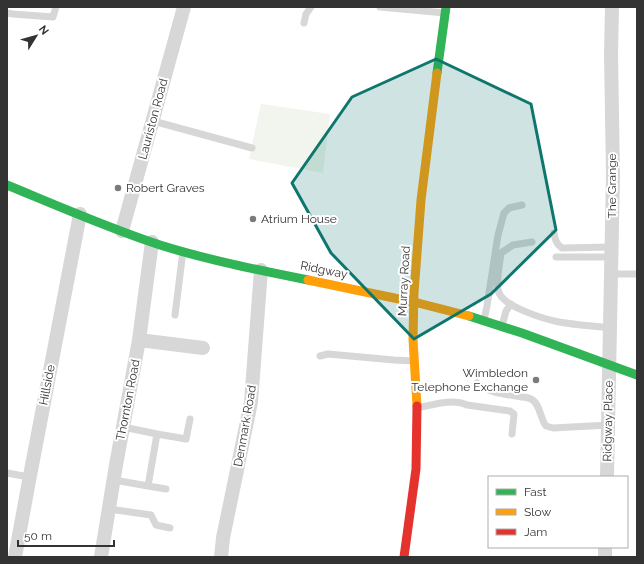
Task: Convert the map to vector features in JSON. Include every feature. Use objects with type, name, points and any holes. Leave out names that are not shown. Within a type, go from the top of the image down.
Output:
[{"type":"street","name":"Lauriston Road","points":[[122,231],[184,7]]},
{"type":"street","name":"The Grange","points":[[609,366],[612,252],[612,7]]},
{"type":"street","name":"Murray Road","points":[[404,557],[416,468],[417,408],[414,361],[414,302],[421,200],[446,10]]},
{"type":"street","name":"Ridgway","points":[[7,185],[152,242],[261,270],[337,285],[452,311],[484,320],[609,366],[637,374]]},
{"type":"street","name":"Hillside","points":[[13,554],[80,214]]},
{"type":"street","name":"Thornton Road","points":[[101,557],[139,340],[152,242]]},
{"type":"street","name":"Denmark Road","points":[[221,557],[223,538],[251,402],[261,270]]},
{"type":"street","points":[[139,340],[203,348]]},
{"type":"street","name":"Ridgway Place","points":[[607,476],[609,366]]},
{"type":"lane","points":[[7,13],[53,17],[56,7]]},
{"type":"lane","points":[[304,23],[306,14],[311,7]]},
{"type":"lane","points":[[380,7],[446,10]]},
{"type":"lane","points":[[153,121],[252,148]]},
{"type":"lane","points":[[484,320],[498,236],[504,213],[509,208],[522,205]]},
{"type":"lane","points":[[554,233],[558,246],[562,248],[612,252]]},
{"type":"lane","points":[[532,242],[513,245],[501,253],[498,286],[499,293],[504,300],[530,313],[557,321],[610,328]]},
{"type":"lane","points":[[175,315],[183,251]]},
{"type":"lane","points":[[556,257],[612,252]]},
{"type":"lane","points":[[611,274],[637,274]]},
{"type":"lane","points":[[502,327],[506,311],[511,304]]},
{"type":"lane","points":[[320,356],[328,354],[414,361]]},
{"type":"lane","points":[[477,383],[492,392],[531,399],[538,405],[541,420],[546,426],[553,428],[609,425]]},
{"type":"lane","points":[[417,408],[444,403],[462,403],[478,407],[510,411],[514,414],[512,434]]},
{"type":"lane","points":[[123,428],[186,439],[190,419]]},
{"type":"lane","points":[[148,486],[158,434]]},
{"type":"lane","points":[[7,473],[29,477]]},
{"type":"lane","points":[[114,480],[166,489]]},
{"type":"lane","points":[[109,509],[151,515],[156,525],[170,528]]},
{"type":"highlighted area","points":[[436,59],[531,104],[556,230],[491,294],[414,339],[331,253],[292,183],[352,97]]},
{"type":"shaded area","points":[[261,104],[330,114],[323,173],[249,159]]},
{"type":"traffic: fast","points":[[437,73],[446,7]]},
{"type":"traffic: fast","points":[[7,185],[102,224],[160,245],[215,260],[308,280]]},
{"type":"traffic: fast","points":[[469,316],[522,333],[637,375]]},
{"type":"traffic: slow","points":[[417,406],[413,339],[414,293],[421,200],[437,73]]},
{"type":"traffic: slow","points":[[308,280],[418,303],[469,316]]},
{"type":"traffic: jam","points":[[404,557],[416,469],[417,406]]},
{"type":"place","name":"Robert Graves","points":[[118,188]]},
{"type":"place","name":"Atrium House","points":[[253,219]]},
{"type":"place","name":"Wimbledon Telephone Exchange","points":[[536,380]]}]
